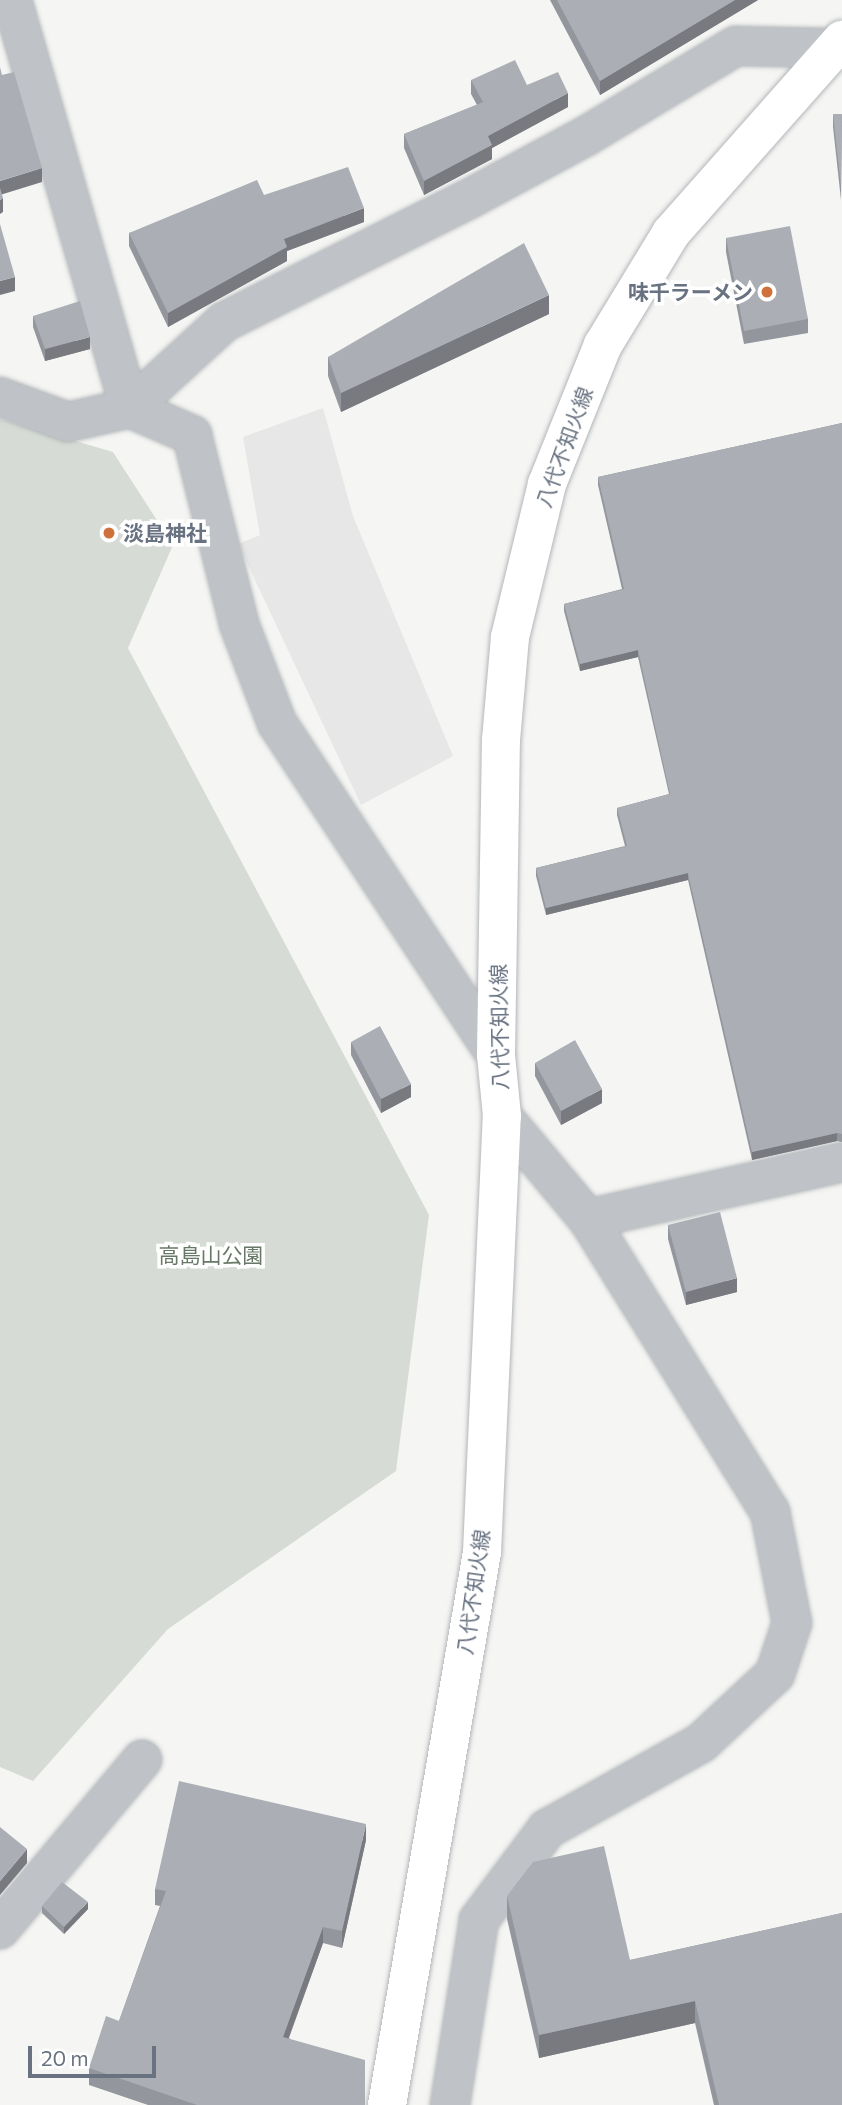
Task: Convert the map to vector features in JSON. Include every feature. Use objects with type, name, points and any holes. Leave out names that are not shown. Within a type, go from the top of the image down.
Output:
[{"type":"main road","name":"八代不知火線","points":[[387,2105],[482,1552],[502,1116],[496,1055],[501,740],[510,637],[547,484],[603,345],[671,233],[836,44]]},
{"type":"street","points":[[12,0],[130,408]]},
{"type":"street","points":[[0,397],[68,422],[130,408],[224,322],[515,174],[736,46],[836,44]]},
{"type":"street","points":[[130,408],[192,435],[239,624],[277,723],[496,1055]]},
{"type":"street","points":[[450,2105],[479,1920],[547,1829],[701,1743],[775,1674],[792,1623],[770,1512],[588,1219],[502,1116]]},
{"type":"street","points":[[588,1219],[842,1162]]},
{"type":"street","points":[[0,1929],[142,1760]]},
{"type":"shaded area","points":[[323,408],[353,516],[453,756],[361,805],[238,544],[260,535],[243,437]]},
{"type":"green space","name":"高島山公園","points":[[0,419],[113,452],[173,545],[128,648],[429,1215],[396,1471],[168,1629],[33,1781],[0,1767]]},
{"type":"building","points":[[557,0],[735,0],[600,81]]},
{"type":"building","points":[[515,60],[527,85],[558,72],[568,93],[488,136],[492,145],[424,181],[404,134],[483,102],[471,80]]},
{"type":"building","points":[[0,67],[2,75],[14,72],[42,168],[0,181]]},
{"type":"building","points":[[833,114],[842,114],[841,187]]},
{"type":"building","points":[[348,167],[364,208],[284,239],[287,247],[168,313],[129,233],[257,180],[264,195]]},
{"type":"building","points":[[0,224],[15,277],[0,281]]},
{"type":"building","name":"味千ラーメン","points":[[790,226],[808,319],[744,331],[726,238]]},
{"type":"building","points":[[524,243],[549,295],[341,393],[328,357]]},
{"type":"building","points":[[80,301],[90,337],[45,349],[33,316]]},
{"type":"building","points":[[842,423],[842,1134],[752,1152],[688,873],[546,908],[536,868],[627,846],[617,808],[670,794],[638,650],[580,664],[564,604],[624,589],[598,477]]},
{"type":"building","points":[[380,1026],[411,1084],[381,1099],[351,1042]]},
{"type":"building","points":[[575,1040],[602,1089],[561,1111],[535,1063]]},
{"type":"building","points":[[720,1212],[737,1278],[686,1292],[668,1225]]},
{"type":"building","points":[[179,1781],[366,1824],[342,1931],[323,1927],[283,2037],[365,2060],[365,2105],[197,2105],[89,2068],[106,2016],[119,2021],[166,1891],[155,1889]]},
{"type":"building","points":[[0,1827],[27,1849],[0,1881]]},
{"type":"building","points":[[604,1846],[630,1960],[842,1913],[842,2105],[719,2105],[695,2001],[539,2035],[507,1896],[533,1862]]},
{"type":"building","points":[[62,1882],[88,1902],[64,1927],[42,1906]]},
{"type":"place","name":"味千ラーメン","points":[[767,292]]},
{"type":"place","name":"淡島神社","points":[[109,533]]}]
